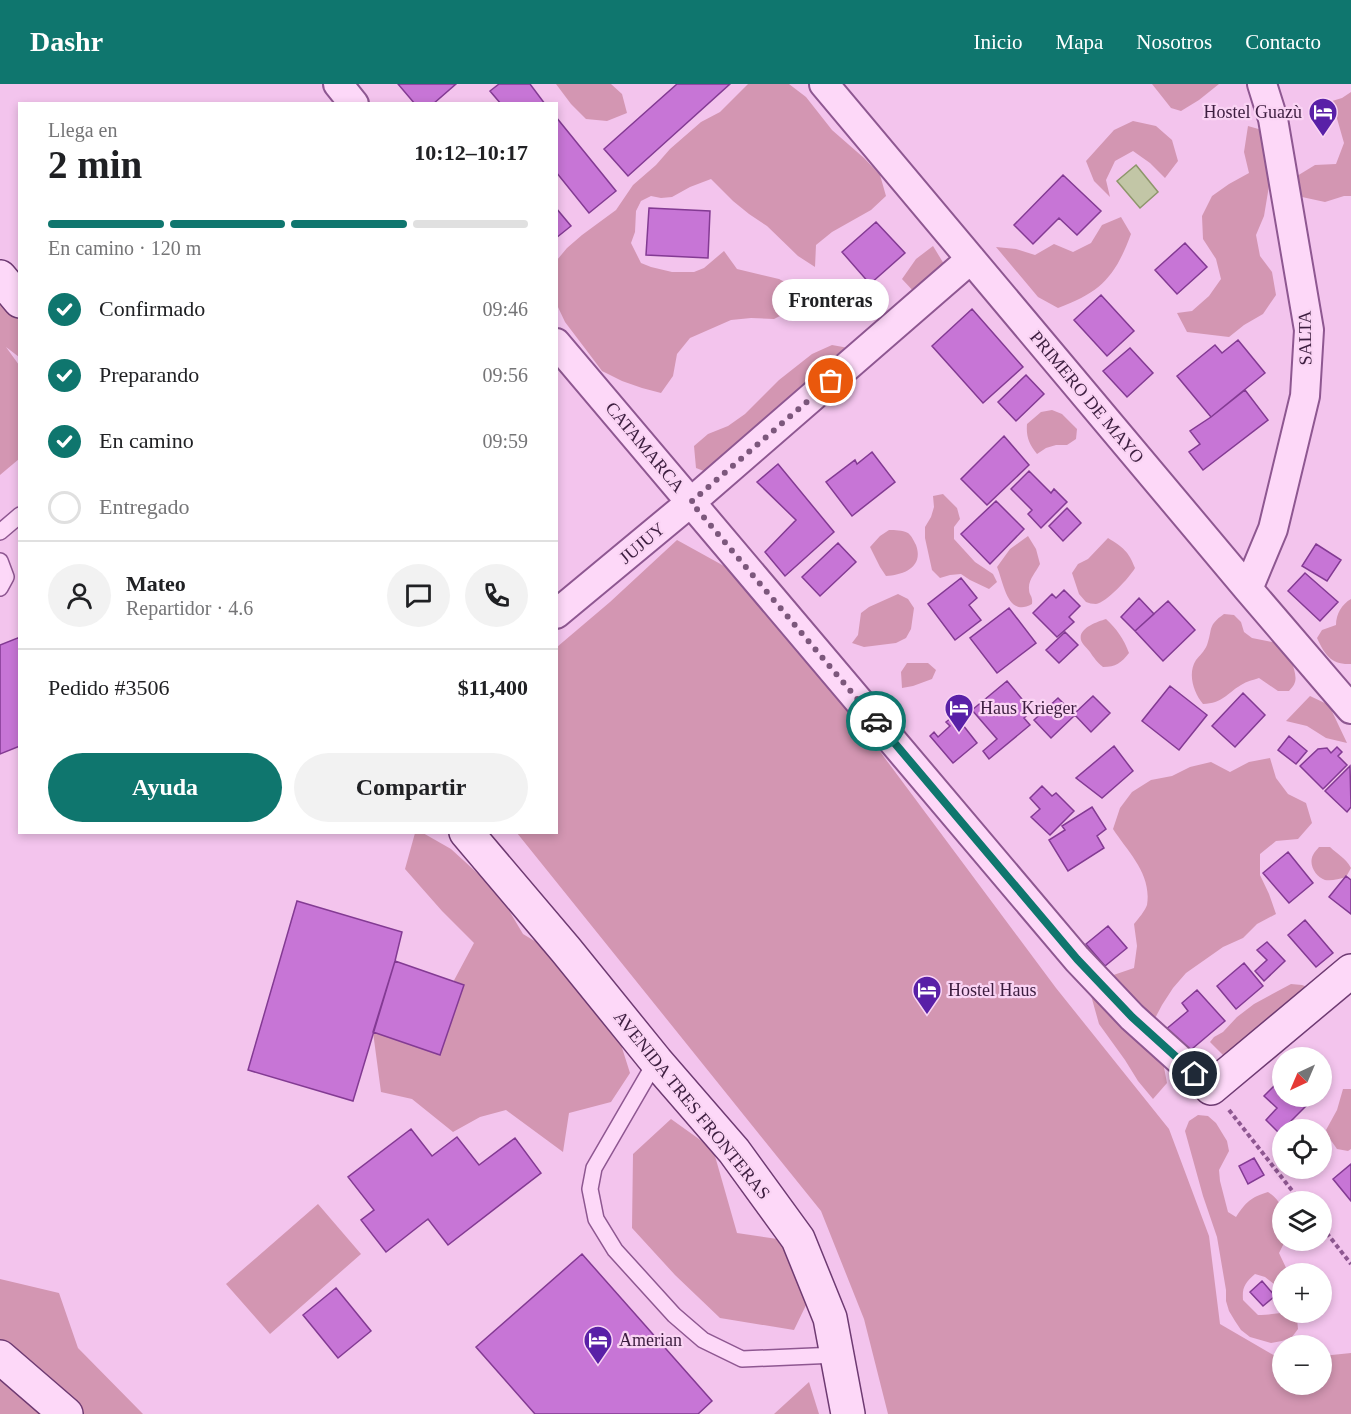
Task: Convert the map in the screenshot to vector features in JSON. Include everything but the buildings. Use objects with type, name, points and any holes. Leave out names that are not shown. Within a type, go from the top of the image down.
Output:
[{"type":"main road","points":[[0,277],[18,299]]},
{"type":"main road","name":"AVENIDA TRES FRONTERAS","points":[[468,834],[656,1061],[734,1151],[798,1239],[830,1318],[848,1414]]},
{"type":"main road","points":[[1211,1088],[1351,971]]},
{"type":"main road","points":[[0,1357],[66,1414]]},
{"type":"street","points":[[338,84],[352,102]]},
{"type":"street","name":"PRIMERO DE MAYO","points":[[824,84],[1351,709]]},
{"type":"street","name":"SALTA","points":[[1248,589],[1273,529],[1305,396],[1309,330],[1273,119],[1262,84]]},
{"type":"street","name":"JUJUY","points":[[558,612],[691,502],[971,259]]},
{"type":"street","name":"CATAMARCA","points":[[558,345],[1077,959],[1132,1017],[1211,1088]]},
{"type":"lane","points":[[0,532],[18,517]]},
{"type":"lane","points":[[0,561],[6,577],[0,588]]},
{"type":"lane","points":[[656,1061],[594,1168],[590,1189],[596,1218],[615,1250],[674,1316],[703,1340],[742,1359],[836,1354]]},
{"type":"path","points":[[1211,1088],[1292,1191]]},
{"type":"path","points":[[1332,1240],[1351,1264]]},
{"type":"shaded area","points":[[556,84],[611,84],[622,94],[627,113],[607,121],[586,119]]},
{"type":"shaded area","points":[[748,84],[789,84],[806,97],[832,130],[880,175],[886,196],[871,210],[832,232],[816,245],[815,267],[798,256],[767,226],[733,201],[711,179],[672,197],[651,196],[641,201],[636,211],[635,232],[631,243],[641,263],[672,272],[694,272],[704,268],[724,251],[737,269],[779,279],[798,289],[792,310],[774,319],[731,320],[690,338],[677,354],[673,376],[661,393],[622,381],[602,371],[565,322],[558,307],[558,259],[582,235],[616,210],[633,185],[670,149],[701,122],[720,112]]},
{"type":"shaded area","points":[[1152,84],[1219,84],[1181,111],[1171,108]]},
{"type":"shaded area","points":[[1351,92],[1351,196],[1325,202],[1302,197],[1297,176],[1315,165],[1336,164],[1344,143],[1332,101]]},
{"type":"shaded area","points":[[1133,121],[1156,126],[1172,140],[1178,161],[1165,178],[1133,151],[1115,161],[1106,180],[1110,197],[1094,181],[1086,161],[1114,130]]},
{"type":"shaded area","points":[[1248,126],[1269,132],[1271,174],[1264,216],[1256,235],[1260,256],[1272,272],[1276,295],[1263,314],[1229,337],[1187,332],[1177,313],[1192,311],[1209,296],[1221,279],[1216,259],[1203,239],[1202,216],[1212,196],[1249,173],[1244,152]]},
{"type":"shaded area","points":[[1136,165],[1158,192],[1140,208],[1117,181]]},
{"type":"shaded area","points":[[1121,217],[1131,234],[1112,272],[1096,289],[1058,308],[1038,297],[996,247],[1016,249],[1035,255],[1054,244],[1073,252],[1091,243],[1102,225]]},
{"type":"shaded area","points":[[933,246],[944,264],[916,294],[902,279],[916,259]]},
{"type":"shaded area","points":[[0,300],[18,319],[18,356],[6,347],[18,364],[18,460],[0,475]]},
{"type":"shaded area","points":[[832,345],[854,349],[717,476],[696,468],[694,446],[708,434],[728,426],[745,414],[779,380],[812,354]]},
{"type":"shaded area","points":[[1052,410],[1062,414],[1077,429],[1076,439],[1067,445],[1046,448],[1037,454],[1029,440],[1027,424],[1041,412]]},
{"type":"shaded area","points":[[943,494],[957,508],[960,519],[954,527],[954,539],[975,562],[993,574],[997,582],[989,589],[961,574],[940,578],[932,570],[925,527],[934,507],[933,496]]},
{"type":"shaded area","points":[[889,530],[908,533],[918,553],[915,564],[906,572],[886,576],[870,547]]},
{"type":"shaded area","points":[[1028,536],[1036,549],[1040,564],[1029,586],[1032,604],[1024,607],[1012,603],[997,567],[1010,549]]},
{"type":"shaded area","points":[[1108,538],[1125,550],[1135,568],[1106,599],[1096,604],[1086,602],[1079,594],[1072,573],[1078,564],[1088,559]]},
{"type":"shaded area","points":[[677,540],[744,577],[837,689],[884,757],[1056,988],[1169,1129],[1209,1236],[1220,1324],[1272,1354],[1272,1395],[1332,1395],[1332,1355],[1351,1353],[1351,1414],[888,1414],[864,1319],[821,1211],[518,834],[558,834],[558,646]]},
{"type":"shaded area","points":[[898,594],[908,599],[914,608],[911,629],[906,638],[896,643],[864,647],[852,643],[858,635],[861,613]]},
{"type":"shaded area","points":[[1351,599],[1351,664],[1344,664],[1330,658],[1317,638],[1322,630],[1336,625],[1340,610]]},
{"type":"shaded area","points":[[1224,614],[1234,615],[1241,622],[1244,632],[1252,638],[1282,644],[1290,657],[1296,678],[1289,691],[1278,691],[1259,678],[1243,684],[1220,700],[1203,704],[1193,683],[1193,665],[1207,645],[1213,625]]},
{"type":"shaded area","points":[[1106,619],[1119,634],[1129,653],[1118,664],[1103,667],[1082,643],[1081,636],[1089,626]]},
{"type":"shaded area","points":[[907,663],[928,663],[936,670],[932,679],[902,688],[901,672]]},
{"type":"shaded area","points":[[1310,696],[1329,705],[1347,743],[1326,738],[1307,726],[1286,721]]},
{"type":"shaded area","points":[[1270,758],[1276,778],[1288,794],[1306,803],[1312,823],[1298,839],[1276,841],[1260,854],[1260,875],[1276,914],[1257,924],[1243,938],[1223,947],[1186,973],[1162,1005],[1152,1024],[1167,1083],[1153,1099],[1099,1024],[1087,981],[1093,982],[1134,968],[1137,946],[1134,924],[1147,905],[1146,883],[1138,864],[1113,829],[1120,808],[1132,792],[1151,780],[1172,776],[1190,767],[1211,762],[1230,772],[1249,762]]},
{"type":"shaded area","points":[[415,834],[425,834],[451,849],[498,892],[523,934],[561,957],[611,1013],[630,1073],[611,1102],[569,1113],[563,1152],[506,1110],[480,1117],[453,1132],[412,1099],[381,1092],[373,1032],[451,986],[474,943],[405,869]]},
{"type":"shaded area","points":[[1319,847],[1330,847],[1346,861],[1351,868],[1346,877],[1325,880],[1316,873],[1312,867],[1312,859]]},
{"type":"shaded area","points":[[1291,984],[1312,989],[1225,1057],[1210,1042],[1254,1004]]},
{"type":"shaded area","points":[[1343,1089],[1351,1089],[1351,1149],[1348,1151],[1337,1149],[1332,1142],[1332,1119]]},
{"type":"shaded area","points":[[1198,1115],[1208,1116],[1216,1123],[1227,1141],[1229,1151],[1219,1170],[1228,1212],[1236,1217],[1249,1201],[1257,1196],[1268,1192],[1272,1195],[1272,1251],[1280,1251],[1284,1263],[1272,1263],[1272,1282],[1255,1274],[1244,1288],[1243,1300],[1258,1315],[1272,1314],[1272,1323],[1297,1323],[1298,1329],[1294,1335],[1272,1335],[1271,1343],[1250,1337],[1241,1330],[1229,1311],[1217,1237],[1185,1131],[1189,1121]]},
{"type":"shaded area","points":[[671,1119],[713,1149],[737,1233],[791,1241],[808,1301],[794,1330],[720,1318],[675,1275],[632,1228],[633,1154]]},
{"type":"shaded area","points":[[318,1204],[361,1254],[270,1334],[226,1284]]},
{"type":"shaded area","points":[[0,1279],[59,1293],[78,1348],[143,1414],[0,1414]]},
{"type":"shaded area","points":[[809,1382],[819,1414],[774,1414]]},
{"type":"way so far","points":[[831,381],[691,502],[876,721]]},
{"type":"place","name":"Hostel Guazù","points":[[1323,138]]},
{"type":"place","name":"Fronteras","points":[[831,381]]},
{"type":"place","name":"Haus Krieger","points":[[959,734]]},
{"type":"place","name":"Hostel Haus","points":[[927,1016]]},
{"type":"place","name":"Amerian","points":[[598,1366]]},
{"type":"route","points":[[876,721],[1077,959],[1132,1017],[1195,1074]]}]
